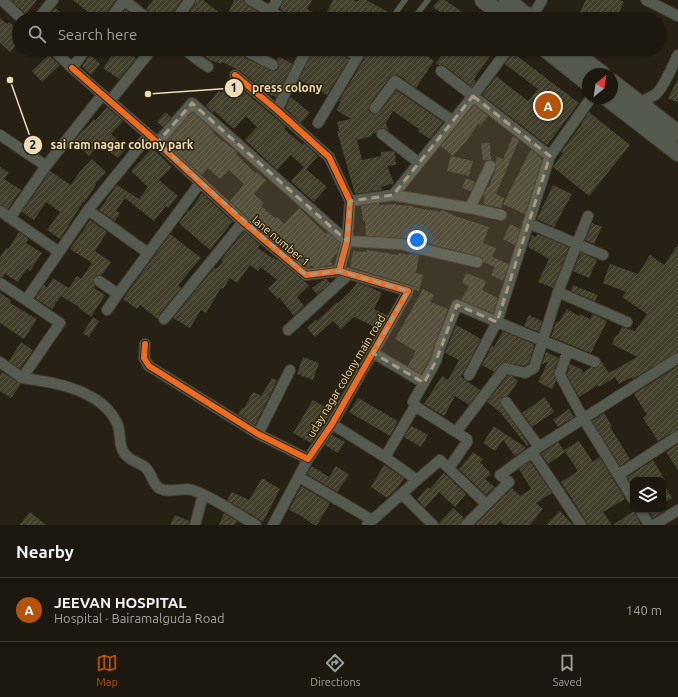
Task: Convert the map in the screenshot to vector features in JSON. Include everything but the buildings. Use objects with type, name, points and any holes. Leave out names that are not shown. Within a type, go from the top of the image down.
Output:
[{"type":"main road","points":[[483,0],[498,12]]},
{"type":"main road","points":[[507,0],[522,12]]},
{"type":"main road","points":[[563,56],[582,77]]},
{"type":"main road","points":[[566,56],[590,68]]},
{"type":"main road","points":[[618,87],[678,133]]},
{"type":"main road","points":[[615,104],[678,154]]},
{"type":"street","points":[[2,0],[15,12]]},
{"type":"street","points":[[44,12],[53,0]]},
{"type":"street","points":[[115,12],[124,0],[139,12]]},
{"type":"street","points":[[181,12],[190,0]]},
{"type":"street","points":[[250,0],[264,12]]},
{"type":"street","points":[[271,12],[277,0]]},
{"type":"street","points":[[535,12],[542,0]]},
{"type":"street","points":[[646,0],[678,16]]},
{"type":"street","points":[[638,102],[656,94],[678,55]]},
{"type":"street","name":"lane number 1","points":[[60,56],[102,95],[149,135],[243,222],[306,275],[338,271]]},
{"type":"street","points":[[72,68],[81,56]]},
{"type":"street","points":[[110,102],[146,56]]},
{"type":"street","points":[[193,56],[208,67]]},
{"type":"street","points":[[256,56],[272,66]]},
{"type":"street","points":[[277,110],[304,56]]},
{"type":"street","points":[[318,123],[358,56]]},
{"type":"street","points":[[393,195],[473,96],[503,56]]},
{"type":"street","points":[[441,71],[550,156]]},
{"type":"street","points":[[235,75],[277,110],[329,157],[350,201],[347,241],[338,271]]},
{"type":"street","points":[[375,108],[395,81],[452,121]]},
{"type":"street","points":[[10,218],[46,166],[102,95]]},
{"type":"street","points":[[157,143],[192,103],[347,241],[400,244],[477,262]]},
{"type":"street","points":[[469,375],[497,322],[550,156],[587,104]]},
{"type":"street","points":[[382,134],[419,163]]},
{"type":"street","points":[[26,300],[88,210],[149,135]]},
{"type":"street","points":[[0,136],[46,166]]},
{"type":"street","points":[[470,208],[490,166]]},
{"type":"street","points":[[107,310],[200,183]]},
{"type":"street","points":[[350,201],[393,195],[470,208],[501,215]]},
{"type":"street","points":[[88,210],[148,253]]},
{"type":"street","points":[[0,211],[59,252]]},
{"type":"street","points":[[456,432],[505,368],[525,373],[534,368],[558,292],[588,216]]},
{"type":"street","points":[[164,319],[243,222]]},
{"type":"street","points":[[528,223],[603,255]]},
{"type":"street","name":"uday nagar colony main road","points":[[273,525],[308,458],[332,424],[408,291],[338,271]]},
{"type":"street","points":[[288,330],[349,274]]},
{"type":"street","points":[[99,281],[118,294]]},
{"type":"street","points":[[0,283],[60,323],[22,378]]},
{"type":"street","points":[[558,292],[627,322]]},
{"type":"street","points":[[449,468],[468,441],[467,439],[415,406],[412,402],[436,361],[457,305],[595,362]]},
{"type":"street","points":[[145,344],[144,358],[149,366],[258,434],[308,458]]},
{"type":"street","points":[[568,351],[560,373],[583,418],[630,494]]},
{"type":"street","points":[[373,353],[424,383]]},
{"type":"street","points":[[466,525],[509,482],[500,475],[583,418],[678,358]]},
{"type":"street","points":[[0,362],[22,378],[49,382],[82,392],[100,403],[110,412],[118,424],[122,449],[128,457],[146,469],[154,483],[159,487],[164,490],[191,490],[203,495],[256,525]]},
{"type":"street","points":[[258,434],[290,370]]},
{"type":"street","points":[[506,402],[581,525]]},
{"type":"street","points":[[385,457],[415,406]]},
{"type":"street","points":[[332,424],[385,457],[416,480]]},
{"type":"street","points":[[618,475],[678,436]]},
{"type":"street","points":[[299,477],[369,522],[440,460],[486,504]]},
{"type":"street","points":[[402,494],[433,525]]},
{"type":"street","points":[[195,525],[203,495]]},
{"type":"street","points":[[654,525],[678,510]]},
{"type":"street","points":[[642,513],[649,525]]},
{"type":"lane","points":[[397,12],[405,0]]},
{"type":"lane","points":[[419,12],[428,0]]},
{"type":"highlighted area","points":[[473,96],[550,156],[497,322],[457,305],[436,361],[424,383],[373,353],[408,291],[339,271],[306,275],[157,143],[192,103],[347,241],[350,201],[393,195]]},
{"type":"cycle path","points":[[72,68],[149,135],[243,222],[306,275],[339,271],[347,241],[350,201],[329,157],[277,110],[235,75]]},
{"type":"cycle path","points":[[145,344],[144,358],[149,366],[258,434],[308,459],[332,424],[408,291],[339,271]]},
{"type":"place","name":"sai ram nagar colony park","points":[[10,80]]},
{"type":"place","name":"press colony","points":[[148,94]]},
{"type":"place","name":"JEEVAN HOSPITAL","points":[[548,106]]}]
